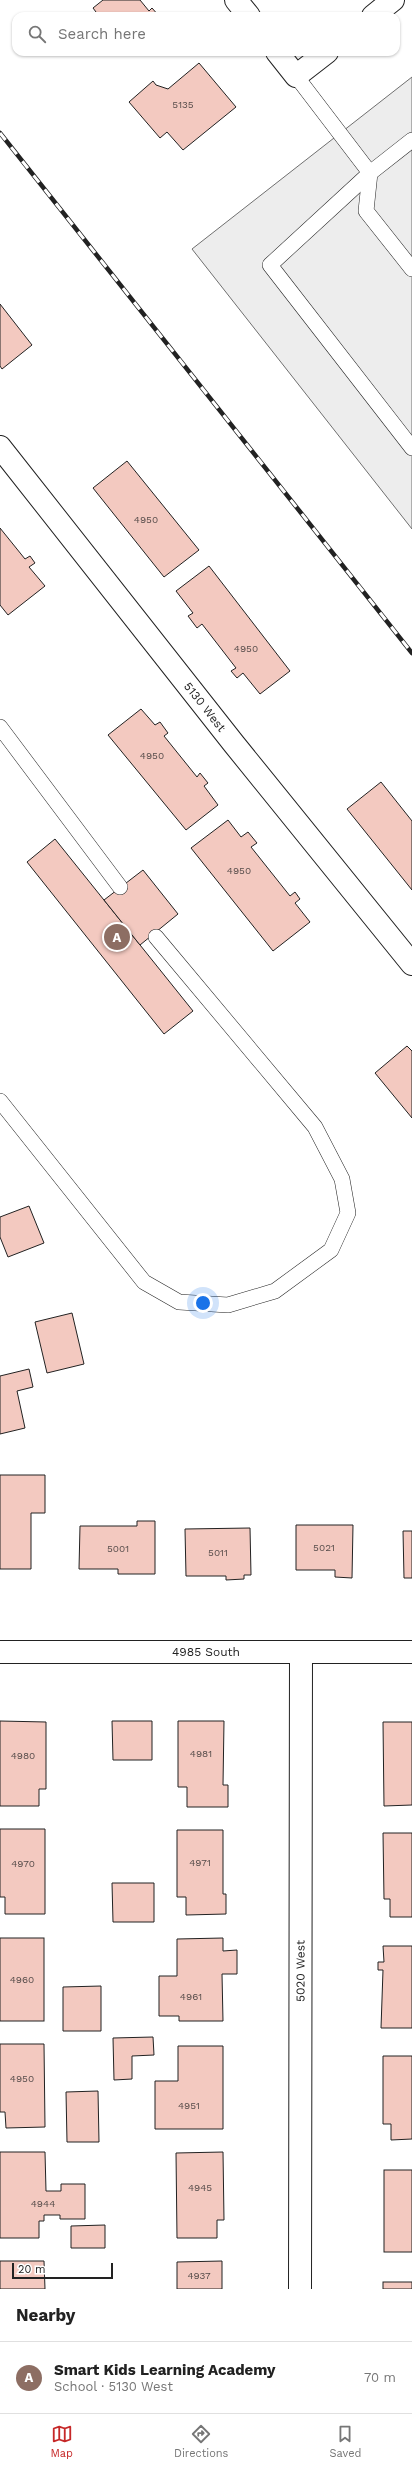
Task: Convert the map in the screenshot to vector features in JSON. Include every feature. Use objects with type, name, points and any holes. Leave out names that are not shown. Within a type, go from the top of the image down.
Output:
[{"type":"street","points":[[236,0],[246,12]]},
{"type":"street","points":[[378,12],[393,0]]},
{"type":"street","points":[[280,56],[296,76],[322,56]]},
{"type":"street","name":"5130 West","points":[[0,447],[234,744],[412,964]]},
{"type":"street","name":"4985 South","points":[[0,1652],[412,1652]]},
{"type":"street","name":"5020 West","points":[[300,2289],[301,1653]]},
{"type":"lane","points":[[296,76],[370,173],[366,211],[412,269]]},
{"type":"lane","points":[[412,140],[370,173],[270,265],[412,448]]},
{"type":"lane","points":[[0,727],[120,888]]},
{"type":"lane","points":[[0,1101],[144,1282],[178,1302],[228,1305],[275,1291],[331,1250],[348,1213],[342,1179],[315,1127],[156,937]]},
{"type":"shaded area","points":[[412,77],[412,529],[192,249]]},
{"type":"building","points":[[103,0],[140,0],[149,11],[152,8],[156,12],[96,12],[93,8]]},
{"type":"building","points":[[199,63],[236,107],[183,150],[167,132],[160,138],[129,102],[153,81],[156,85],[168,89]]},
{"type":"building","points":[[0,304],[32,345],[2,369],[0,366]]},
{"type":"building","points":[[127,461],[199,550],[164,577],[93,488]]},
{"type":"building","points":[[0,528],[25,559],[30,556],[35,563],[29,567],[45,586],[8,615],[0,605]]},
{"type":"building","points":[[209,566],[290,671],[260,694],[243,673],[237,678],[231,671],[236,668],[202,624],[197,628],[188,616],[193,613],[176,591]]},
{"type":"building","points":[[141,709],[155,725],[160,722],[168,733],[164,736],[197,777],[200,773],[208,783],[204,786],[218,805],[186,830],[108,735]]},
{"type":"building","points":[[381,782],[412,821],[412,890],[347,809]]},
{"type":"building","points":[[228,820],[241,837],[248,832],[257,843],[251,847],[290,896],[295,892],[300,899],[295,903],[310,922],[273,951],[191,848]]},
{"type":"building","points":[[55,839],[193,1011],[164,1034],[27,862]]},
{"type":"building","points":[[143,870],[178,914],[140,945],[104,900]]},
{"type":"building","points":[[407,1046],[412,1051],[412,1118],[375,1073]]},
{"type":"building","points":[[29,1206],[44,1243],[8,1257],[0,1237],[0,1217]]},
{"type":"building","points":[[72,1313],[84,1364],[47,1373],[35,1322]]},
{"type":"building","points":[[29,1369],[33,1387],[17,1391],[25,1428],[0,1434],[0,1376]]},
{"type":"building","points":[[0,1475],[45,1475],[45,1513],[31,1513],[31,1569],[0,1569]]},
{"type":"building","points":[[137,1521],[155,1521],[155,1574],[118,1574],[118,1569],[79,1569],[80,1526],[137,1526]]},
{"type":"building","points":[[296,1525],[353,1525],[352,1578],[335,1577],[335,1570],[296,1570]]},
{"type":"building","points":[[250,1528],[251,1575],[244,1575],[244,1579],[226,1580],[226,1576],[186,1576],[185,1529]]},
{"type":"building","points":[[403,1531],[412,1531],[412,1578],[404,1578]]},
{"type":"building","points":[[0,1721],[46,1722],[46,1789],[39,1789],[39,1806],[0,1806]]},
{"type":"building","points":[[112,1721],[152,1721],[152,1760],[113,1760]]},
{"type":"building","points":[[178,1721],[224,1721],[223,1785],[228,1785],[228,1807],[187,1807],[187,1787],[178,1787]]},
{"type":"building","points":[[383,1722],[412,1722],[412,1805],[384,1806]]},
{"type":"building","points":[[0,1829],[45,1829],[45,1914],[5,1914],[5,1897],[0,1897]]},
{"type":"building","points":[[177,1830],[223,1830],[223,1894],[226,1894],[226,1914],[186,1915],[186,1897],[177,1897]]},
{"type":"building","points":[[383,1833],[412,1833],[412,1917],[390,1917],[390,1899],[384,1899]]},
{"type":"building","points":[[112,1883],[154,1883],[154,1922],[113,1922]]},
{"type":"building","points":[[0,1938],[44,1938],[44,2021],[0,2021]]},
{"type":"building","points":[[223,1938],[223,1951],[237,1950],[237,1974],[222,1974],[223,2021],[179,2021],[179,2016],[159,2016],[159,1976],[177,1976],[177,1939]]},
{"type":"building","points":[[383,1946],[412,1946],[412,2028],[381,2028],[383,1970],[378,1970],[378,1962],[384,1962]]},
{"type":"building","points":[[101,1986],[101,2031],[63,2031],[63,1987]]},
{"type":"building","points":[[153,2037],[154,2055],[132,2056],[132,2079],[114,2080],[113,2038]]},
{"type":"building","points":[[0,2044],[44,2044],[45,2127],[6,2128],[5,2112],[0,2112]]},
{"type":"building","points":[[178,2046],[223,2046],[223,2129],[155,2129],[155,2081],[178,2081]]},
{"type":"building","points":[[383,2056],[412,2056],[412,2139],[391,2140],[391,2124],[383,2124]]},
{"type":"building","points":[[98,2091],[99,2142],[67,2142],[66,2092]]},
{"type":"building","points":[[0,2152],[45,2152],[46,2191],[61,2191],[61,2184],[85,2184],[85,2219],[60,2219],[60,2215],[44,2215],[44,2221],[39,2221],[39,2238],[0,2238]]},
{"type":"building","points":[[223,2152],[224,2220],[217,2220],[217,2238],[177,2238],[176,2153]]},
{"type":"building","points":[[384,2170],[412,2170],[412,2252],[384,2252]]},
{"type":"building","points":[[105,2225],[105,2248],[71,2248],[71,2226]]},
{"type":"building","points":[[0,2261],[44,2261],[45,2289],[0,2289]]},
{"type":"building","points":[[222,2261],[222,2289],[177,2289],[177,2262]]},
{"type":"building","points":[[383,2282],[412,2282],[412,2289],[383,2289]]},
{"type":"railway","points":[[0,133],[412,653]]},
{"type":"place","name":"Smart Kids Learning Academy","points":[[117,937]]}]
